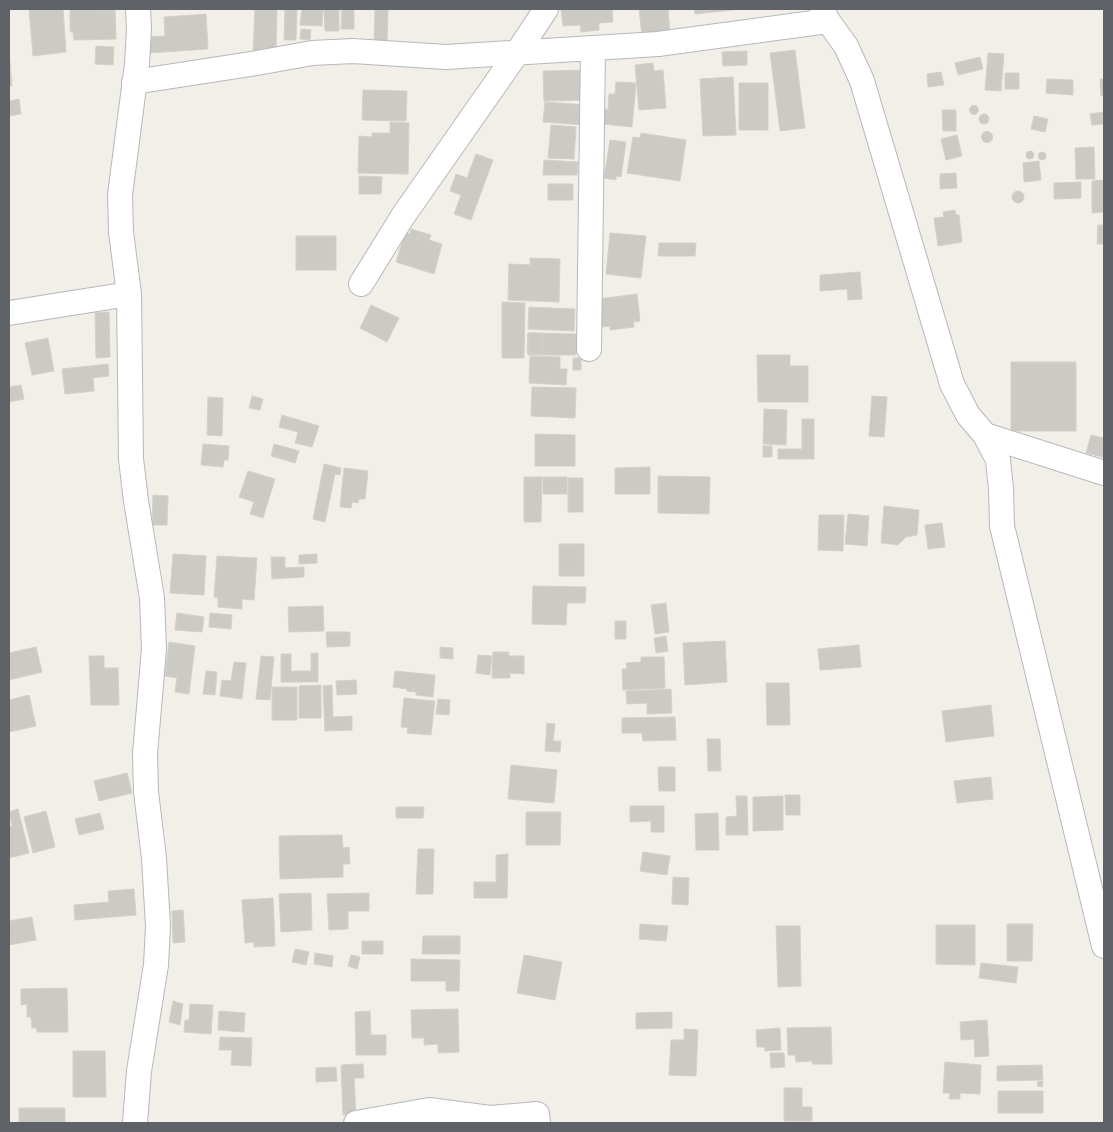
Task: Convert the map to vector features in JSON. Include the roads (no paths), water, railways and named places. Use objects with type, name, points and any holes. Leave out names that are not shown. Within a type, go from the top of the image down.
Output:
[{"type":"street","points":[[135,1123],[139,1071],[156,965],[158,926],[154,858],[146,792],[145,754],[154,648],[152,598],[130,460],[129,294],[121,232],[120,195],[137,64],[138,9]]},
{"type":"street","points":[[361,284],[403,216],[546,9]]},
{"type":"street","points":[[134,82],[312,53],[353,52],[446,57],[658,44],[825,15],[846,46],[862,81],[952,384],[968,415],[985,435],[998,460],[1002,526],[1104,946]]},
{"type":"street","points":[[589,349],[593,48]]},
{"type":"street","points":[[9,313],[129,294]]},
{"type":"street","points":[[985,435],[1104,473]]},
{"type":"street","points":[[356,1123],[429,1110],[490,1118],[537,1114],[538,1123]]}]
